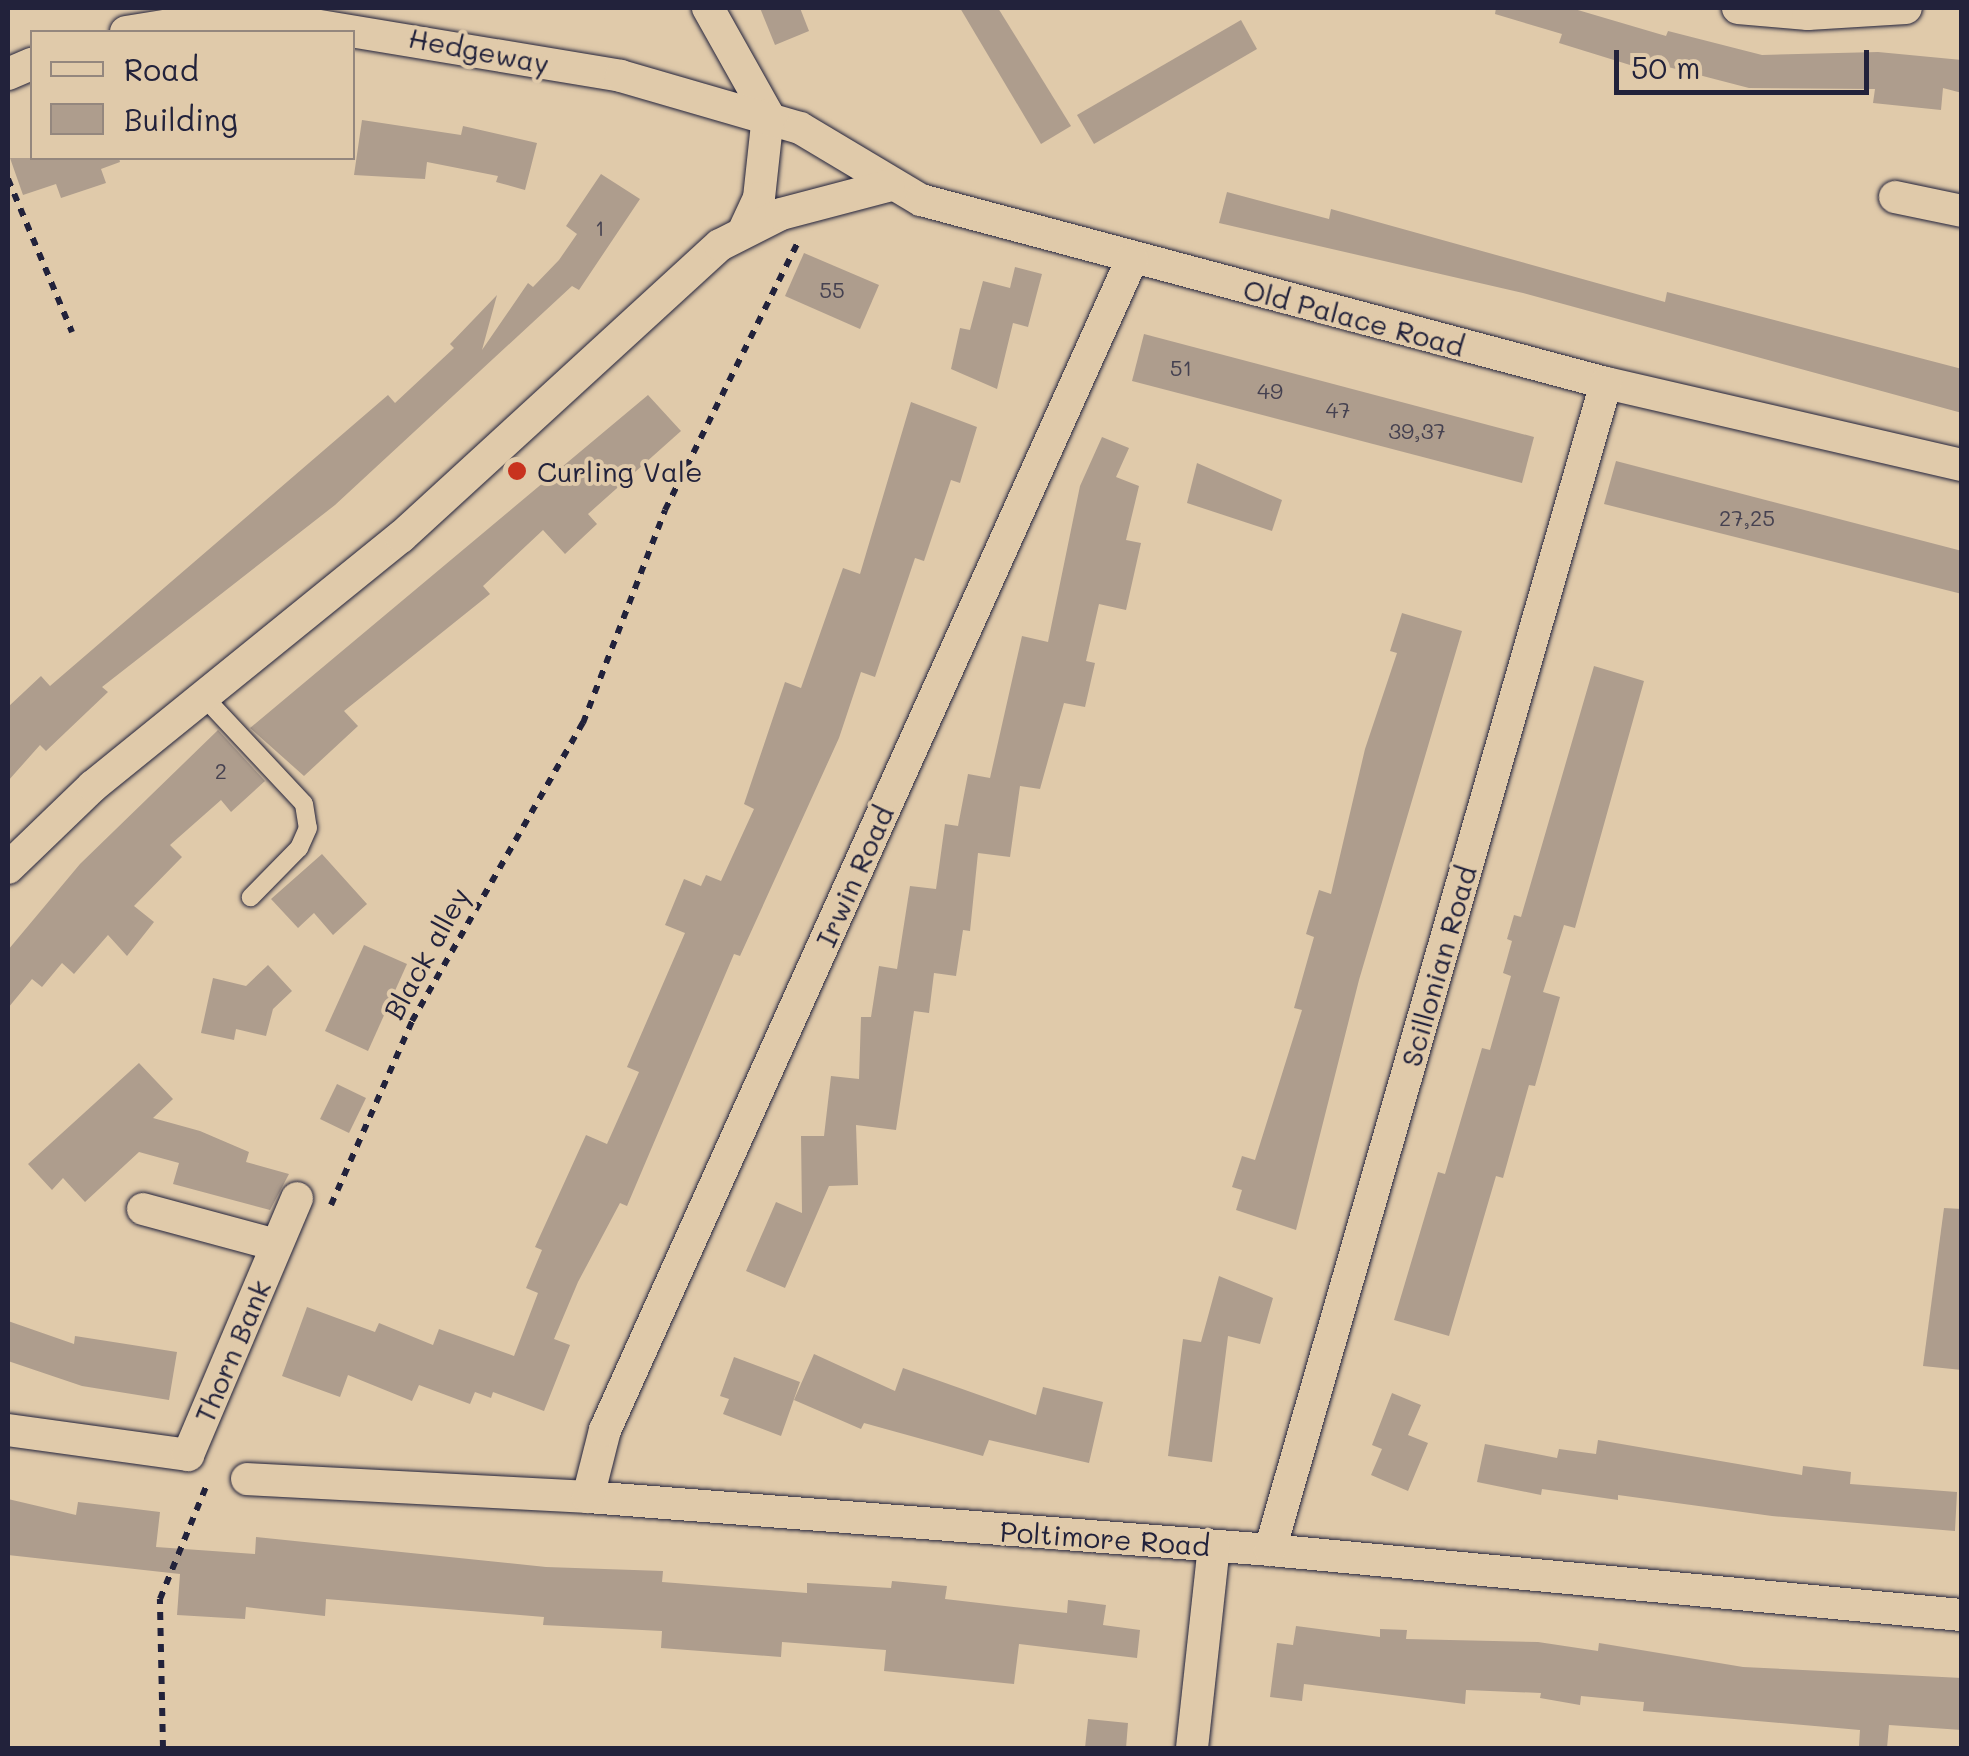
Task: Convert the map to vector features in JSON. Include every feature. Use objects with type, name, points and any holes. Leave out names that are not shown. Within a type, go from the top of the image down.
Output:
[{"type":"street","points":[[708,8],[768,115],[759,198],[745,228]]},
{"type":"street","points":[[1738,8],[1808,14],[1906,8]]},
{"type":"street","name":"Hedgeway","points":[[138,30],[213,18],[382,32],[621,76],[768,115]]},
{"type":"street","name":"Old Palace Road","points":[[768,115],[800,128],[888,186],[1132,258],[1606,383],[1962,466]]},
{"type":"street","points":[[8,868],[92,786],[400,537],[745,228],[812,203],[888,186]]},
{"type":"street","points":[[1894,196],[1962,211]]},
{"type":"street","name":"Irwin Road","points":[[588,1497],[605,1430],[1132,258]]},
{"type":"street","name":"Scillonian Road","points":[[1270,1550],[1606,383]]},
{"type":"street","name":"Thorn Bank","points":[[8,1430],[188,1455],[297,1198]]},
{"type":"street","name":"Thorn Bank","points":[[143,1209],[276,1244]]},
{"type":"street","name":"Poltimore Road","points":[[246,1479],[588,1497],[1270,1550],[1962,1614]]},
{"type":"street","points":[[1192,1748],[1214,1546]]},
{"type":"lane","points":[[204,696],[304,804],[308,828],[300,848],[251,897]]},
{"type":"path","points":[[8,179],[72,332]]},
{"type":"path","name":"Black alley","points":[[326,1216],[412,1020],[583,723],[665,510],[812,203]]},
{"type":"path","points":[[163,1748],[160,1600],[212,1472]]},
{"type":"building","points":[[760,8],[800,8],[809,31],[775,45]]},
{"type":"building","points":[[960,8],[998,8],[1071,126],[1041,144]]},
{"type":"building","points":[[1496,8],[1571,8],[1666,36],[1668,31],[1762,55],[1878,52],[1962,60],[1962,93],[1943,88],[1941,110],[1873,103],[1875,89],[1749,88],[1645,61],[1643,69],[1559,43],[1562,34],[1495,14]]},
{"type":"building","points":[[1241,20],[1257,49],[1094,144],[1077,115]]},
{"type":"building","points":[[362,120],[461,135],[463,126],[537,143],[525,190],[496,182],[498,176],[427,162],[425,179],[354,175]]},
{"type":"building","points":[[10,158],[120,160],[101,169],[106,183],[61,198],[56,184],[23,195]]},
{"type":"building","points":[[601,174],[640,199],[579,290],[572,286],[335,505],[102,687],[108,692],[46,751],[40,745],[8,781],[8,707],[41,676],[50,686],[388,395],[395,403],[454,348],[450,344],[497,295],[482,350],[528,283],[533,287],[577,234],[566,226]]},
{"type":"building","points":[[1227,192],[1329,219],[1331,209],[1665,302],[1667,292],[1962,369],[1962,413],[1523,293],[1219,223]]},
{"type":"building","points":[[804,253],[879,285],[860,329],[785,296]]},
{"type":"building","points":[[1015,267],[1042,274],[1028,327],[1013,323],[997,389],[951,369],[960,328],[970,330],[983,281],[1010,288]]},
{"type":"building","points":[[1144,334],[1534,437],[1522,483],[1132,381]]},
{"type":"building","points":[[648,395],[681,431],[588,514],[597,524],[565,554],[543,530],[483,586],[490,594],[344,711],[358,726],[304,776],[250,728]]},
{"type":"building","points":[[911,402],[977,427],[960,483],[951,480],[924,561],[915,558],[875,677],[861,672],[839,738],[740,956],[734,954],[627,1206],[620,1203],[578,1282],[554,1339],[570,1345],[544,1411],[493,1392],[491,1398],[475,1392],[470,1404],[419,1385],[412,1401],[348,1375],[340,1397],[282,1376],[307,1307],[375,1332],[379,1323],[433,1345],[439,1329],[514,1356],[538,1293],[526,1288],[542,1250],[535,1247],[586,1135],[607,1144],[639,1072],[627,1067],[685,933],[665,925],[684,879],[701,886],[706,875],[721,881],[754,809],[744,804],[785,682],[801,688],[843,568],[860,574]]},
{"type":"building","points":[[1102,437],[1129,448],[1116,477],[1139,486],[1126,540],[1141,543],[1126,610],[1099,604],[1086,661],[1095,663],[1085,707],[1064,703],[1040,789],[1020,786],[1010,857],[978,853],[970,931],[963,930],[956,976],[934,973],[929,1013],[914,1011],[896,1130],[856,1125],[858,1185],[829,1186],[785,1288],[746,1271],[776,1202],[802,1213],[801,1136],[824,1136],[831,1076],[859,1079],[861,1017],[871,1017],[879,966],[897,969],[910,886],[936,889],[945,824],[958,826],[968,774],[990,778],[1022,636],[1048,642],[1080,486]]},
{"type":"building","points":[[1616,461],[1962,551],[1962,594],[1604,504]]},
{"type":"building","points":[[1197,463],[1282,500],[1272,531],[1187,503]]},
{"type":"building","points":[[1402,613],[1462,631],[1359,980],[1296,1230],[1236,1210],[1242,1190],[1232,1187],[1242,1156],[1255,1160],[1302,1010],[1294,1008],[1314,937],[1306,934],[1319,890],[1331,894],[1365,749],[1397,653],[1390,651]]},
{"type":"building","points":[[1594,666],[1644,681],[1575,928],[1564,925],[1543,992],[1560,997],[1535,1086],[1529,1085],[1503,1178],[1496,1176],[1449,1336],[1394,1320],[1438,1172],[1445,1174],[1482,1048],[1490,1050],[1511,976],[1503,973],[1512,941],[1507,939],[1514,915],[1521,917]]},
{"type":"building","points":[[218,730],[265,781],[231,812],[221,800],[170,845],[182,857],[134,906],[154,922],[127,956],[108,935],[74,974],[62,963],[42,987],[32,979],[8,1008],[8,950],[80,864]]},
{"type":"building","points":[[322,854],[367,904],[333,935],[314,913],[298,928],[271,899]]},
{"type":"building","points":[[364,945],[407,964],[368,1051],[325,1031]]},
{"type":"building","points":[[268,965],[292,991],[273,1009],[266,1036],[236,1029],[234,1040],[201,1033],[213,978],[246,986]]},
{"type":"building","points":[[139,1063],[173,1099],[153,1118],[200,1131],[249,1152],[246,1162],[289,1174],[270,1210],[173,1184],[179,1163],[139,1152],[85,1202],[63,1178],[52,1190],[28,1164]]},
{"type":"building","points":[[337,1084],[366,1098],[349,1133],[320,1119]]},
{"type":"building","points":[[1944,1208],[1962,1209],[1962,1370],[1923,1366]]},
{"type":"building","points":[[1219,1276],[1273,1298],[1260,1344],[1228,1336],[1212,1462],[1168,1456],[1183,1339],[1201,1342]]},
{"type":"building","points":[[8,1321],[74,1344],[75,1336],[177,1352],[169,1400],[82,1386],[8,1361]]},
{"type":"building","points":[[814,1354],[895,1391],[903,1368],[1036,1415],[1043,1387],[1103,1402],[1089,1463],[989,1440],[983,1456],[864,1423],[861,1429],[794,1400]]},
{"type":"building","points":[[734,1357],[800,1382],[781,1436],[723,1414],[729,1399],[720,1396]]},
{"type":"building","points":[[1392,1393],[1421,1405],[1408,1435],[1428,1443],[1408,1491],[1371,1475],[1382,1449],[1372,1445]]},
{"type":"building","points":[[1598,1440],[1802,1475],[1803,1466],[1851,1472],[1850,1484],[1957,1492],[1955,1531],[1772,1516],[1618,1495],[1618,1500],[1542,1489],[1541,1495],[1477,1482],[1485,1444],[1557,1458],[1559,1449],[1596,1454]]},
{"type":"building","points":[[8,1499],[76,1515],[78,1502],[160,1512],[156,1547],[255,1554],[256,1537],[546,1567],[663,1571],[662,1582],[807,1593],[807,1583],[891,1588],[892,1581],[947,1586],[945,1599],[1067,1613],[1068,1600],[1106,1605],[1103,1625],[1140,1630],[1137,1658],[1019,1644],[1014,1684],[884,1671],[886,1650],[782,1642],[781,1657],[661,1648],[662,1631],[543,1625],[544,1617],[326,1599],[325,1616],[246,1607],[245,1619],[177,1615],[180,1574],[8,1555]]},
{"type":"building","points":[[1296,1626],[1380,1637],[1380,1629],[1407,1630],[1406,1639],[1538,1642],[1598,1651],[1599,1643],[1743,1667],[1962,1678],[1962,1730],[1889,1725],[1887,1748],[1859,1746],[1860,1730],[1643,1711],[1644,1702],[1581,1696],[1580,1705],[1540,1698],[1541,1693],[1466,1690],[1465,1704],[1304,1684],[1302,1701],[1270,1697],[1277,1643],[1293,1645]]},
{"type":"building","points":[[1088,1719],[1128,1723],[1126,1748],[1085,1748]]},
{"type":"place","name":"Curling Vale","points":[[517,471]]}]
